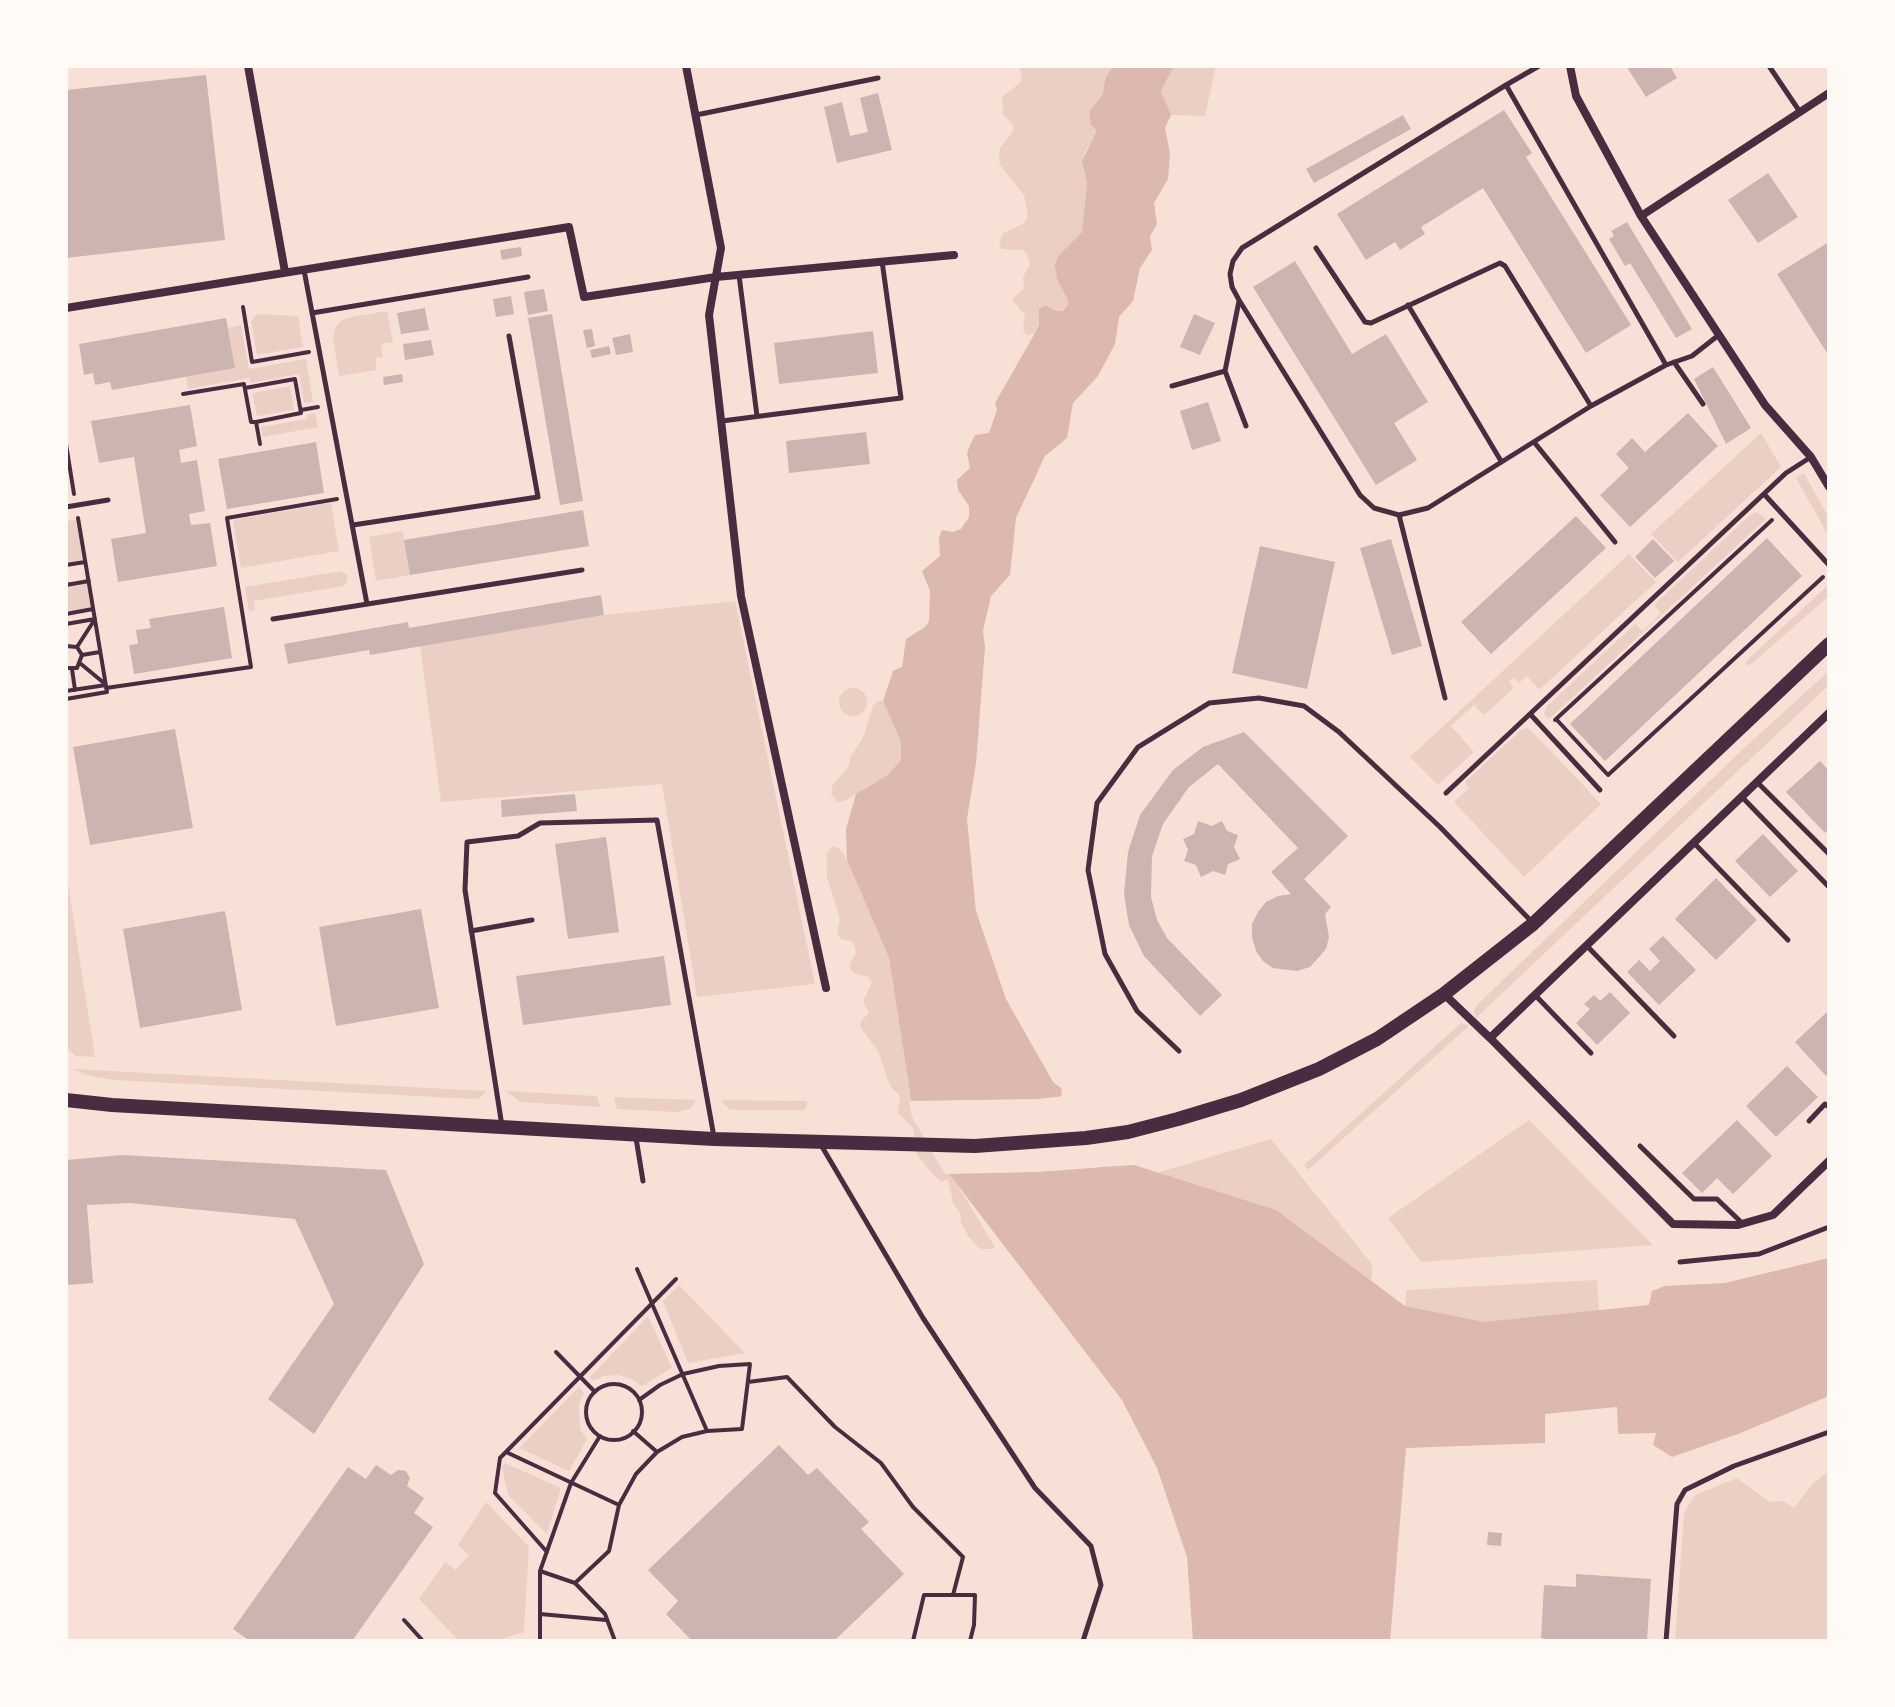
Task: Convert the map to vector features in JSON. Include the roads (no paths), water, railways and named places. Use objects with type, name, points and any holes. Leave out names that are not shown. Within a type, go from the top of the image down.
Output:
[{"type":"main road","points":[[66,1100],[714,1139],[975,1146],[1128,1132],[1241,1100],[1319,1069],[1377,1039],[1444,994],[1533,924],[1829,644]]},
{"type":"main road","points":[[66,1089],[112,1105]]},
{"type":"street","points":[[248,66],[285,272]]},
{"type":"street","points":[[686,66],[721,248],[709,315],[741,596],[826,988]]},
{"type":"street","points":[[1570,66],[1576,96],[1641,216],[1765,405],[1811,457],[1829,487]]},
{"type":"street","points":[[1641,216],[1829,93]]},
{"type":"street","points":[[66,308],[569,227],[584,297],[716,277],[954,255]]},
{"type":"street","points":[[1490,1038],[1829,713]]},
{"type":"street","points":[[1444,994],[1673,1224],[1742,1223],[1773,1215],[1829,1161]]},
{"type":"lane","points":[[1539,66],[1242,248],[1233,261],[1230,274],[1239,300],[1360,495],[1374,508],[1399,515],[1428,508],[1591,406],[1666,365],[1694,354],[1721,334]]},
{"type":"lane","points":[[1769,66],[1800,112]]},
{"type":"lane","points":[[696,115],[878,78]]},
{"type":"lane","points":[[1506,85],[1666,365]]},
{"type":"lane","points":[[1316,248],[1365,322],[1371,323],[1500,263],[1505,266],[1591,406]]},
{"type":"lane","points":[[722,421],[901,398],[882,261]]},
{"type":"lane","points":[[304,269],[367,604]]},
{"type":"lane","points":[[739,275],[757,416]]},
{"type":"lane","points":[[312,313],[528,277]]},
{"type":"lane","points":[[1239,300],[1225,371],[1246,426]]},
{"type":"lane","points":[[1408,305],[1501,461]]},
{"type":"lane","points":[[353,525],[538,497],[509,336]]},
{"type":"lane","points":[[1674,362],[1703,404]]},
{"type":"lane","points":[[1172,386],[1225,371]]},
{"type":"lane","points":[[1534,442],[1615,542]]},
{"type":"lane","points":[[1446,793],[1786,473],[1811,457]]},
{"type":"lane","points":[[1764,494],[1829,565]]},
{"type":"lane","points":[[66,507],[108,500]]},
{"type":"lane","points":[[1399,515],[1445,698]]},
{"type":"lane","points":[[273,619],[582,570]]},
{"type":"lane","points":[[1179,1051],[1137,1011],[1105,954],[1088,870],[1097,803],[1138,747],[1209,703],[1259,698],[1304,706],[1339,732],[1440,827],[1533,924]]},
{"type":"lane","points":[[1531,715],[1600,790]]},
{"type":"lane","points":[[1757,782],[1829,854]]},
{"type":"lane","points":[[1742,797],[1829,887]]},
{"type":"lane","points":[[502,1127],[465,890],[467,842],[518,836],[540,823],[657,820],[714,1139]]},
{"type":"lane","points":[[1694,843],[1788,940]]},
{"type":"lane","points":[[471,931],[532,920]]},
{"type":"lane","points":[[1587,946],[1674,1036]]},
{"type":"lane","points":[[1535,995],[1591,1053]]},
{"type":"lane","points":[[1809,1121],[1825,1104],[1829,1107]]},
{"type":"lane","points":[[635,1135],[643,1181]]},
{"type":"lane","points":[[819,1141],[923,1318],[1035,1488],[1091,1546],[1101,1585],[1083,1641]]},
{"type":"lane","points":[[1640,1146],[1694,1199],[1717,1199],[1742,1223]]},
{"type":"lane","points":[[1680,1262],[1759,1254],[1829,1227]]},
{"type":"lane","points":[[1666,1641],[1677,1504],[1685,1490],[1734,1466],[1829,1432]]}]
